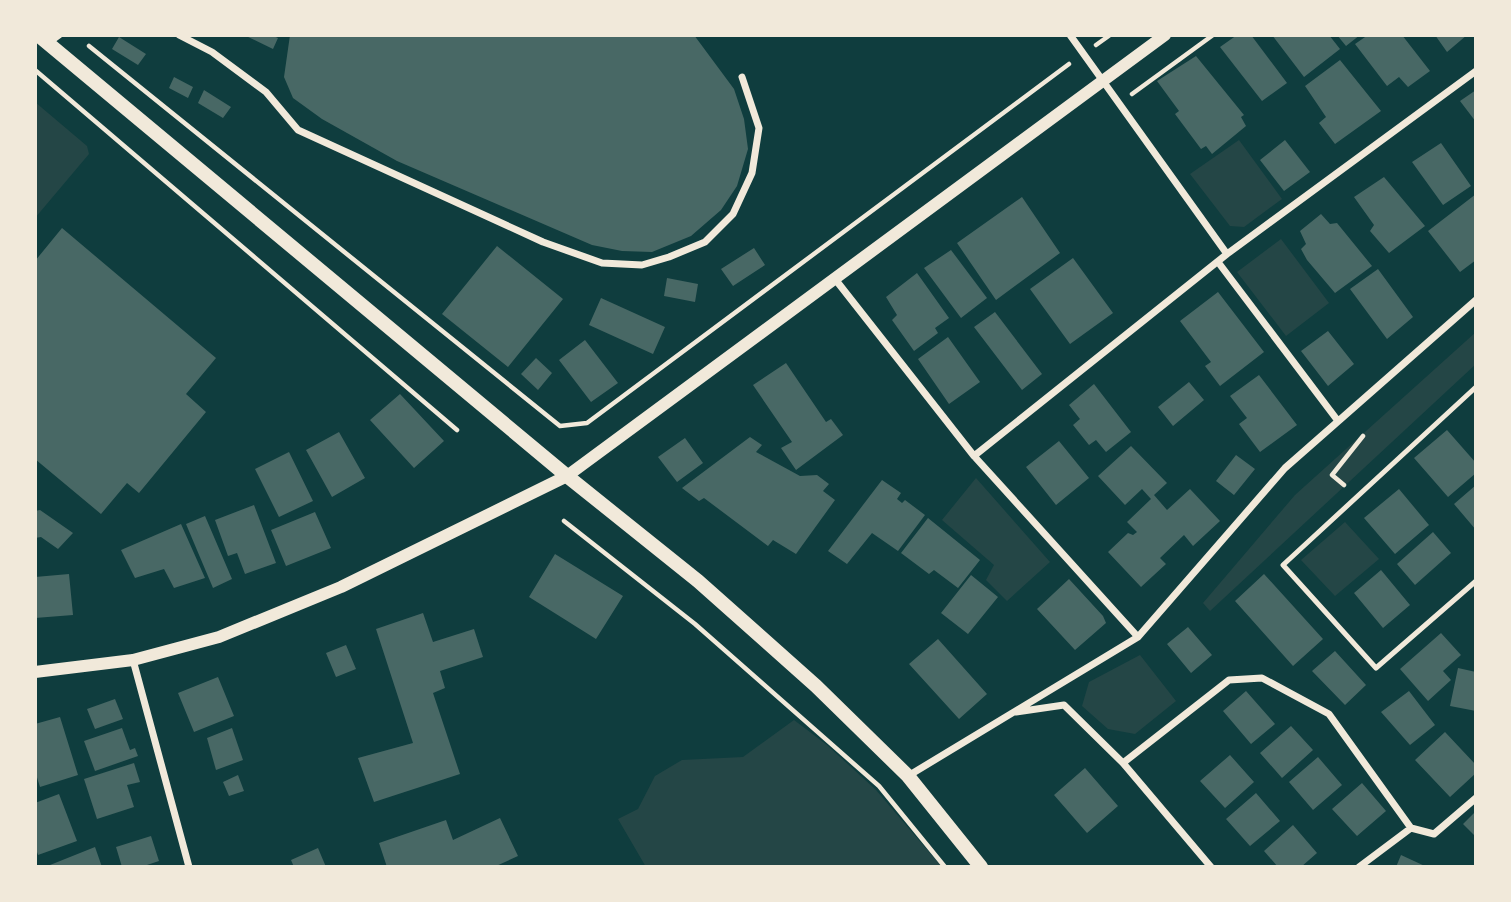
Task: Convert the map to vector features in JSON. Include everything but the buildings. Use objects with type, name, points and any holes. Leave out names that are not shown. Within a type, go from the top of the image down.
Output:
[{"type":"main road","points":[[48,38],[567,477],[698,581],[816,686],[908,776],[981,867]]},
{"type":"street","points":[[179,35],[212,52],[266,92],[298,130],[543,242],[602,263],[642,265],[669,257],[705,242],[733,214],[752,173],[759,128],[742,77]]},
{"type":"street","points":[[1070,35],[1227,254]]},
{"type":"street","points":[[35,672],[133,660],[219,637],[341,587],[567,477],[1166,35]]},
{"type":"street","points":[[974,456],[1227,254],[1476,71]]},
{"type":"street","points":[[1218,262],[1338,421]]},
{"type":"street","points":[[835,279],[974,456],[1138,637]]},
{"type":"street","points":[[908,776],[1138,637],[1285,468],[1476,300]]},
{"type":"street","points":[[133,660],[189,867]]},
{"type":"street","points":[[1123,763],[1229,680],[1262,678],[1329,714],[1411,828],[1434,834],[1476,798]]},
{"type":"street","points":[[1012,713],[1064,705],[1123,763],[1211,867]]},
{"type":"street","points":[[1359,867],[1411,828]]},
{"type":"lane","points":[[1476,387],[1283,565],[1376,668],[1476,582]]},
{"type":"path","points":[[1125,99],[1213,35]]},
{"type":"path","points":[[87,44],[560,426],[587,424],[1070,64]]},
{"type":"path","points":[[35,70],[457,430]]},
{"type":"path","points":[[1359,495],[1332,475],[1363,436]]},
{"type":"path","points":[[564,521],[695,624],[879,786],[945,867]]},
{"type":"shaded area","points":[[35,102],[87,146],[89,154],[35,218]]},
{"type":"shaded area","points":[[1239,140],[1282,199],[1244,227],[1230,226],[1190,174]]},
{"type":"shaded area","points":[[1281,239],[1329,303],[1286,336],[1237,272]]},
{"type":"shaded area","points":[[1476,332],[1476,364],[1210,611],[1203,603],[1295,495]]},
{"type":"shaded area","points":[[976,478],[1050,562],[1007,601],[986,580],[994,565],[942,520]]},
{"type":"shaded area","points":[[1345,522],[1379,559],[1335,596],[1301,560]]},
{"type":"shaded area","points":[[1140,655],[1176,701],[1135,734],[1108,729],[1082,706],[1089,682]]},
{"type":"shaded area","points":[[794,720],[827,745],[876,790],[942,867],[646,867],[618,819],[638,809],[655,776],[682,760],[743,757]]}]
